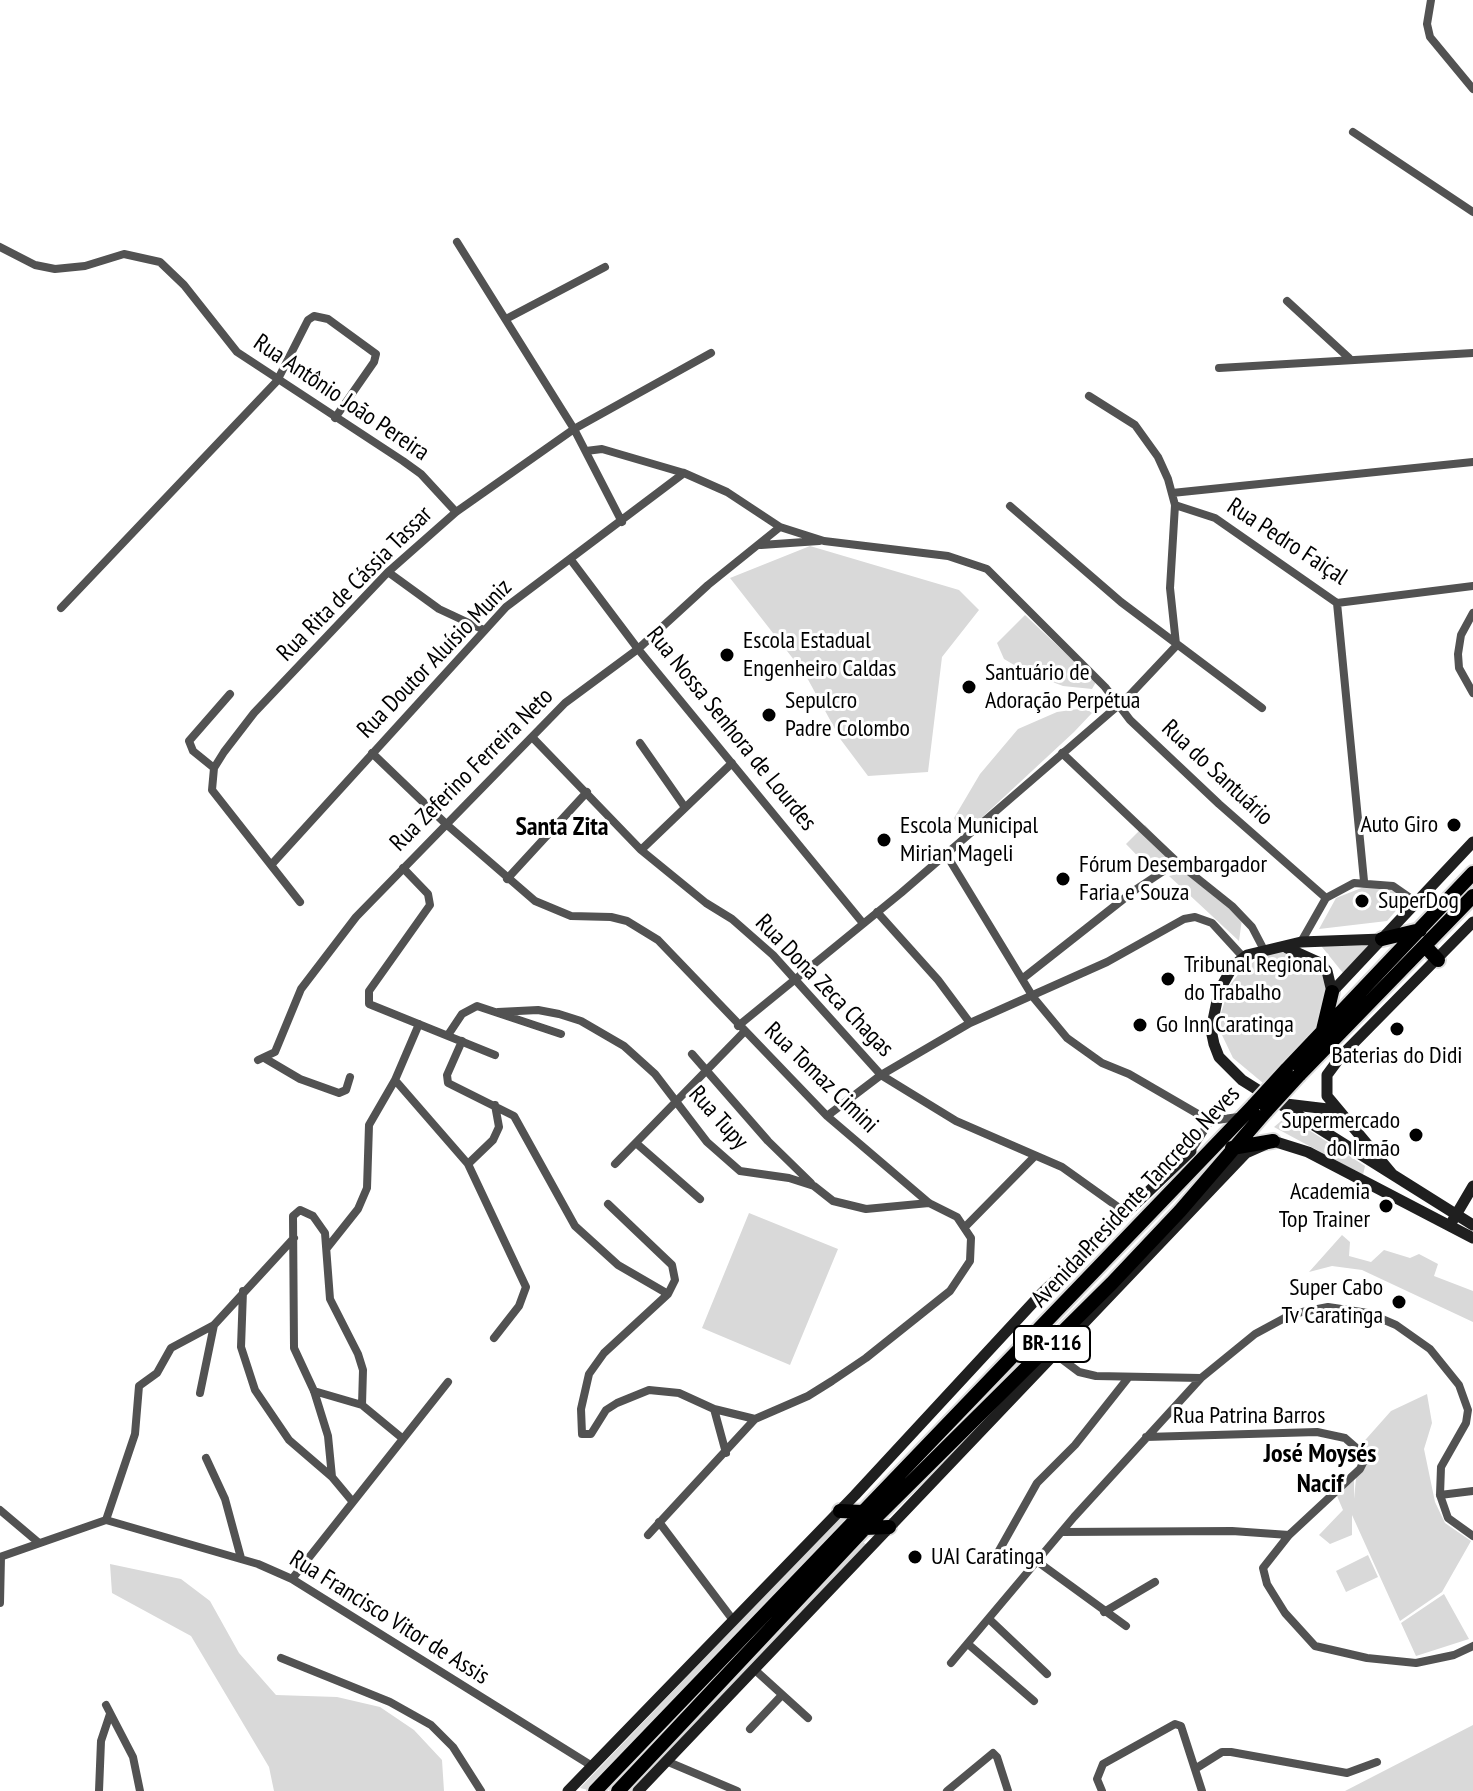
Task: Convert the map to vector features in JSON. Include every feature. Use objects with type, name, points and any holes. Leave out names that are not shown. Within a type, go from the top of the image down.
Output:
[{"type":"highway","name":"Avenida Presidente Tancredo Neves","points":[[1292,1073],[1321,1035],[1473,873]]},
{"type":"highway","name":"Avenida Presidente Tancredo Neves","points":[[618,1791],[865,1528],[1112,1283],[1180,1211],[1232,1148],[1260,1107],[1292,1073],[1473,896]]},
{"type":"highway","points":[[1382,939],[1420,930]]},
{"type":"highway","points":[[1425,946],[1438,960]]},
{"type":"highway","points":[[1321,1035],[1332,992]]},
{"type":"highway","name":"Avenida Presidente Tancredo Neves","points":[[595,1791],[1242,1116],[1260,1107]]},
{"type":"highway","points":[[1232,1148],[1273,1141]]},
{"type":"highway","points":[[1191,1151],[1209,1151]]},
{"type":"highway","points":[[840,1511],[863,1512]]},
{"type":"highway","points":[[865,1528],[889,1527]]},
{"type":"main road","points":[[1332,992],[1473,842]]},
{"type":"main road","points":[[1396,1179],[1365,1138],[1338,1112],[1325,1089],[1330,1069],[1473,922]]},
{"type":"main road","points":[[1382,939],[1301,942],[1286,947],[1263,948],[1244,958],[1226,975],[1211,1030],[1219,1057],[1242,1080],[1368,1162],[1473,1225]]},
{"type":"main road","points":[[1286,947],[1318,962],[1327,971],[1332,992]]},
{"type":"main road","points":[[1282,1104],[1338,1112]]},
{"type":"main road","points":[[1318,1128],[1318,1115],[1323,1110]]},
{"type":"main road","points":[[1330,1135],[1341,1128],[1338,1112]]},
{"type":"main road","points":[[1273,1141],[1308,1152],[1473,1238]]},
{"type":"main road","name":"Avenida Presidente Tancredo Neves","points":[[638,1791],[1246,1153],[1273,1141]]},
{"type":"main road","name":"Avenida Presidente Tancredo Neves","points":[[568,1791],[579,1785],[592,1766],[840,1511],[1042,1293],[1191,1151]]},
{"type":"main road","points":[[1362,1181],[1368,1162]]},
{"type":"main road","points":[[1449,1227],[1473,1186]]},
{"type":"street","points":[[1431,0],[1428,6],[1430,37],[1473,89]]},
{"type":"street","points":[[1353,132],[1473,212]]},
{"type":"street","points":[[457,242],[574,429],[622,522]]},
{"type":"street","name":"Rua Antônio João Pereira","points":[[0,247],[35,265],[63,270],[124,254],[160,262],[184,285],[228,343],[277,381],[421,474],[456,512]]},
{"type":"street","points":[[506,319],[605,267]]},
{"type":"street","points":[[1287,301],[1349,358]]},
{"type":"street","points":[[61,608],[277,381],[308,320],[314,316],[328,319],[376,354],[374,362],[335,418]]},
{"type":"street","name":"Rua Rita de Cássia Tassar","points":[[214,768],[254,713],[388,572],[456,512],[574,429],[711,353]]},
{"type":"street","points":[[1219,368],[1473,353]]},
{"type":"street","points":[[1089,396],[1135,425],[1158,457],[1172,493],[1175,505],[1170,588],[1177,645]]},
{"type":"street","points":[[586,451],[602,449],[684,473],[727,492],[780,527],[824,541]]},
{"type":"street","points":[[1172,493],[1473,462]]},
{"type":"street","name":"Rua Doutor Aluísio Muniz","points":[[272,864],[506,607],[684,473]]},
{"type":"street","name":"Rua Pedro Faiçal","points":[[1175,505],[1215,518],[1337,603],[1473,586]]},
{"type":"street","points":[[1010,506],[1121,602],[1262,708]]},
{"type":"street","name":"Rua Zeferino Ferreira Neto","points":[[350,1077],[346,1090],[339,1093],[300,1079],[262,1059],[275,1052],[289,1013],[316,966],[403,868],[565,703],[638,649],[708,585],[780,527]]},
{"type":"street","points":[[761,545],[824,541]]},
{"type":"street","name":"Rua do Santuário","points":[[824,541],[948,556],[987,569],[1105,687],[1116,706],[1219,804],[1326,898]]},
{"type":"street","name":"Rua Nossa Senhora de Lourdes","points":[[571,560],[638,649],[862,922]]},
{"type":"street","points":[[388,572],[439,609],[484,630]]},
{"type":"street","points":[[1337,603],[1364,881]]},
{"type":"street","points":[[1473,613],[1461,635],[1458,654],[1459,668],[1473,693]]},
{"type":"street","points":[[615,1164],[741,1029],[1116,706],[1177,645]]},
{"type":"street","points":[[230,694],[189,741],[193,751],[214,768],[212,790],[300,902]]},
{"type":"street","name":"Rua Dona Zeca Chagas","points":[[532,737],[641,850],[754,937],[881,1075],[956,1121],[1062,1167],[1125,1212]]},
{"type":"street","points":[[640,743],[684,806]]},
{"type":"street","points":[[372,753],[507,879],[587,792]]},
{"type":"street","points":[[1062,753],[1177,862],[1232,906],[1252,927],[1263,948]]},
{"type":"street","points":[[641,850],[732,763]]},
{"type":"street","points":[[946,854],[1033,997],[1067,1038],[1102,1063],[1129,1074],[1210,1121],[1242,1116]]},
{"type":"street","points":[[1022,979],[1135,890],[1177,862]]},
{"type":"street","points":[[403,868],[428,894],[430,905],[367,998],[375,1008],[495,1055]]},
{"type":"street","name":"Rua Tomaz Cimini","points":[[507,879],[535,901],[571,916],[611,917],[642,929],[672,954],[827,1116],[929,1203],[957,1217],[966,1226]]},
{"type":"street","points":[[1301,942],[1326,898],[1342,887],[1364,881],[1393,886],[1416,902]]},
{"type":"street","points":[[877,912],[938,980],[970,1023]]},
{"type":"street","points":[[827,1116],[881,1075],[970,1023],[1107,962],[1184,919],[1195,917],[1212,923],[1244,958]]},
{"type":"street","name":"Rua Tupy","points":[[448,1035],[467,1008],[477,1006],[498,1012],[538,1010],[581,1021],[624,1046],[655,1074],[707,1142],[740,1171],[814,1186],[833,1201],[866,1209],[929,1203]]},
{"type":"street","points":[[498,1012],[561,1034]]},
{"type":"street","points":[[327,1248],[348,1225],[367,1188],[369,1125],[395,1080],[419,1024]]},
{"type":"street","points":[[462,1041],[447,1075],[448,1083],[508,1111],[519,1123],[575,1226],[618,1265],[668,1294]]},
{"type":"street","points":[[692,1054],[814,1186]]},
{"type":"street","points":[[395,1080],[468,1164],[526,1287],[519,1306],[494,1338]]},
{"type":"street","points":[[468,1164],[493,1140],[499,1127],[495,1105]]},
{"type":"street","points":[[1191,1151],[1210,1121]]},
{"type":"street","points":[[636,1143],[700,1199]]},
{"type":"street","points":[[648,1535],[755,1419],[808,1396],[843,1374],[950,1291],[970,1261],[971,1238],[966,1226],[1034,1157]]},
{"type":"street","points":[[608,1204],[672,1265],[675,1280],[668,1294],[595,1365],[583,1391],[580,1430],[591,1434],[606,1410],[649,1390],[679,1393],[714,1409],[755,1419]]},
{"type":"street","points":[[332,1477],[328,1436],[314,1391],[294,1348],[295,1212],[307,1212],[320,1222],[327,1248],[330,1299],[360,1362],[362,1405]]},
{"type":"street","points":[[0,1603],[0,1557],[106,1520],[135,1434],[139,1386],[157,1373],[171,1348],[214,1325],[295,1238]]},
{"type":"street","points":[[243,1291],[241,1347],[255,1390],[289,1440],[332,1477],[352,1501]]},
{"type":"street","points":[[951,1663],[1062,1532],[1201,1378],[1255,1334],[1292,1314],[1349,1307],[1396,1325],[1430,1349],[1465,1395],[1466,1423],[1441,1467],[1440,1495],[1448,1518],[1473,1536]]},
{"type":"street","points":[[200,1393],[214,1325]]},
{"type":"street","points":[[1055,1354],[1079,1372],[1128,1378],[1201,1378]]},
{"type":"street","points":[[996,1556],[1037,1483],[1075,1445],[1128,1378]]},
{"type":"street","points":[[292,1579],[448,1382]]},
{"type":"street","points":[[314,1391],[362,1405],[402,1438]]},
{"type":"street","points":[[714,1409],[726,1453]]},
{"type":"street","name":"Rua Patrina Barros","points":[[1146,1437],[1317,1432],[1345,1438],[1354,1444],[1363,1459],[1360,1469],[1289,1535],[1267,1560],[1262,1574],[1295,1629],[1315,1646],[1416,1663],[1454,1655],[1473,1646]]},
{"type":"street","points":[[206,1458],[225,1499],[241,1558]]},
{"type":"street","points":[[1440,1495],[1473,1491]]},
{"type":"street","points":[[0,1510],[39,1543]]},
{"type":"street","name":"Rua Francisco Vitor de Assis","points":[[106,1520],[241,1558],[292,1579],[592,1766]]},
{"type":"street","points":[[659,1522],[733,1620]]},
{"type":"street","points":[[1062,1532],[1232,1531],[1289,1535]]},
{"type":"street","points":[[1038,1562],[1126,1626]]},
{"type":"street","points":[[1104,1612],[1155,1582]]},
{"type":"street","points":[[989,1619],[1047,1674]]},
{"type":"street","points":[[968,1644],[1034,1701]]},
{"type":"street","points":[[281,1658],[390,1702],[431,1725],[453,1747],[481,1791]]},
{"type":"street","points":[[755,1670],[808,1718]]},
{"type":"street","points":[[750,1729],[782,1695]]},
{"type":"street","points":[[99,1791],[101,1741],[108,1710],[133,1757],[140,1791]]},
{"type":"street","points":[[1102,1791],[1097,1779],[1103,1764],[1175,1724],[1181,1726],[1202,1791]]},
{"type":"street","points":[[1195,1769],[1222,1752],[1347,1773],[1377,1762]]},
{"type":"street","points":[[947,1791],[993,1753],[1008,1791]]},
{"type":"street","points":[[666,1761],[737,1791]]},
{"type":"shaded area","points":[[810,546],[959,590],[979,610],[942,657],[928,772],[868,776],[841,740],[805,674],[730,578]]},
{"type":"shaded area","points":[[1025,615],[1096,682],[1092,689],[1063,686],[1026,672],[1004,659],[997,643]]},
{"type":"shaded area","points":[[1085,708],[1092,713],[1074,732],[963,835],[954,818],[980,774],[1018,729],[1057,712]]},
{"type":"shaded area","points":[[1145,825],[1167,848],[1165,859],[1153,872],[1126,844]]},
{"type":"shaded area","points":[[1189,871],[1242,919],[1239,941],[1169,876]]},
{"type":"shaded area","points":[[1369,885],[1395,890],[1407,898],[1387,921],[1319,929],[1336,898]]},
{"type":"shaded area","points":[[1375,939],[1343,973],[1318,942]]},
{"type":"shaded area","points":[[1286,949],[1328,967],[1323,1018],[1289,1070],[1263,1083],[1233,1058],[1222,1035],[1220,1016],[1230,985],[1240,972],[1263,955]]},
{"type":"shaded area","points":[[1287,1116],[1365,1166],[1363,1175],[1274,1127]]},
{"type":"shaded area","points":[[749,1213],[838,1249],[790,1365],[702,1328]]},
{"type":"shaded area","points":[[1342,1235],[1350,1242],[1349,1256],[1371,1262],[1384,1250],[1410,1258],[1419,1254],[1438,1264],[1434,1276],[1473,1291],[1473,1322],[1362,1270],[1332,1266],[1309,1272]]},
{"type":"shaded area","points":[[1427,1394],[1432,1423],[1424,1449],[1435,1502],[1445,1523],[1471,1541],[1442,1592],[1400,1621],[1352,1515],[1352,1535],[1330,1544],[1319,1535],[1343,1510],[1337,1496],[1354,1480],[1354,1499],[1359,1447],[1391,1411]]},
{"type":"shaded area","points":[[840,1517],[844,1521],[588,1790],[580,1788]]},
{"type":"shaded area","points":[[860,1540],[867,1545],[774,1645],[632,1791],[623,1791]]},
{"type":"shaded area","points":[[1368,1555],[1378,1577],[1346,1592],[1336,1571]]},
{"type":"shaded area","points":[[110,1564],[181,1579],[210,1601],[239,1653],[276,1695],[337,1697],[380,1707],[414,1730],[442,1760],[444,1791],[274,1791],[269,1767],[191,1636],[112,1593]]},
{"type":"shaded area","points":[[1444,1594],[1469,1639],[1416,1656],[1401,1623]]},
{"type":"shaded area","points":[[1473,1725],[1473,1791],[1345,1791]]},
{"type":"place","name":"Escola Estadual Engenheiro Caldas","points":[[727,655]]},
{"type":"place","name":"Santuário de Adoração Perpétua","points":[[969,687]]},
{"type":"place","name":"Sepulcro Padre Colombo","points":[[769,715]]},
{"type":"place","name":"Auto Giro","points":[[1454,825]]},
{"type":"place","name":"Escola Municipal Mirian Mageli","points":[[884,840]]},
{"type":"place","name":"Fórum Desembargador Faria e Souza","points":[[1063,879]]},
{"type":"place","name":"SuperDog","points":[[1362,901]]},
{"type":"place","name":"Tribunal Regional do Trabalho","points":[[1168,979]]},
{"type":"place","name":"Go Inn Caratinga","points":[[1140,1025]]},
{"type":"place","name":"Baterias do Didi","points":[[1397,1029]]},
{"type":"place","name":"Supermercado do Irmão","points":[[1416,1135]]},
{"type":"place","name":"Academia Top Trainer","points":[[1386,1206]]},
{"type":"place","name":"Super Cabo Tv Caratinga","points":[[1399,1302]]},
{"type":"place","name":"UAI Caratinga","points":[[915,1557]]},
{"type":"district","name":"Santa Zita","points":[[562,828]]},
{"type":"district","name":"José Moysés Nacif","points":[[1320,1470]]}]
